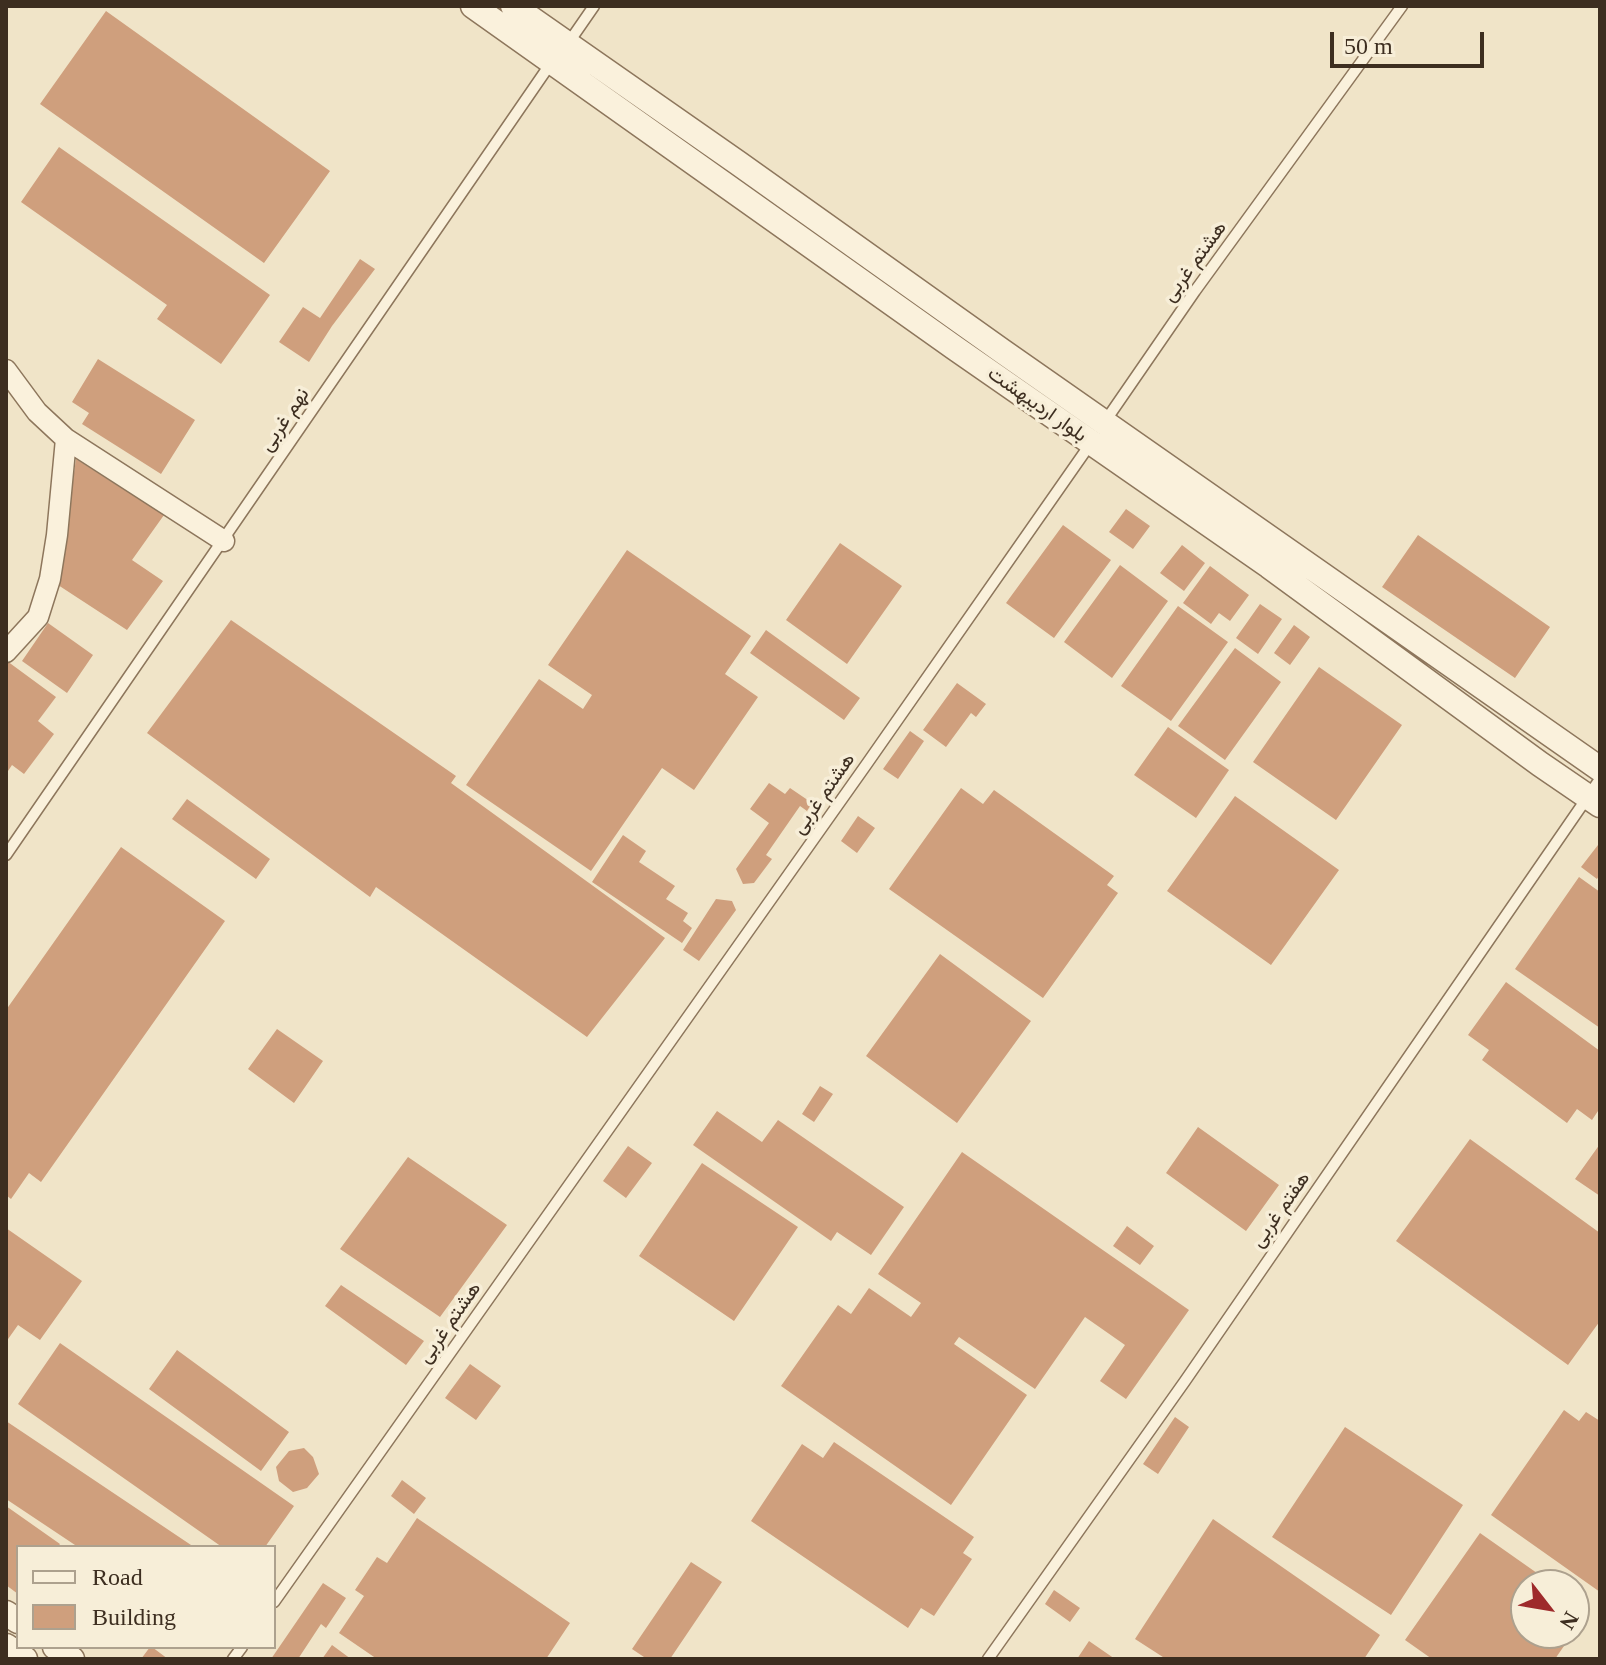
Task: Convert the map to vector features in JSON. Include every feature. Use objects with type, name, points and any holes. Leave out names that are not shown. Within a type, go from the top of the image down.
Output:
[{"type":"street","name":"بلوار اردیبهشت","points":[[473,6],[559,53],[929,330],[1098,432],[1600,769]]},
{"type":"street","name":"بلوار اردیبهشت","points":[[513,6],[559,53]]},
{"type":"street","points":[[6,370],[37,412],[66,439],[224,541]]},
{"type":"street","name":"بلوار اردیبهشت","points":[[1098,432],[1269,566],[1527,755],[1596,793]]},
{"type":"street","points":[[6,652],[38,617],[50,579],[66,439]]},
{"type":"street","points":[[6,1646],[25,1659]]},
{"type":"lane","name":"نهم غربی","points":[[6,855],[594,6]]},
{"type":"lane","name":"هشتم غربی","points":[[276,1599],[857,778],[1195,291],[1402,6]]},
{"type":"lane","name":"هفتم غربی","points":[[988,1659],[1596,793]]},
{"type":"building","points":[[106,11],[330,171],[264,263],[40,104]]},
{"type":"building","points":[[59,147],[270,295],[221,364],[157,319],[167,305],[21,202]]},
{"type":"building","points":[[360,259],[375,269],[309,362],[279,342],[303,307],[320,318]]},
{"type":"building","points":[[98,359],[195,420],[161,474],[82,424],[89,413],[72,402]]},
{"type":"building","points":[[76,459],[164,515],[132,560],[163,581],[127,630],[58,585]]},
{"type":"building","points":[[1126,509],[1150,526],[1133,549],[1109,532]]},
{"type":"building","points":[[1063,525],[1111,560],[1054,638],[1006,603]]},
{"type":"building","points":[[1418,535],[1550,627],[1515,678],[1382,587]]},
{"type":"building","points":[[840,543],[902,586],[847,664],[786,620]]},
{"type":"building","points":[[1182,545],[1205,563],[1184,591],[1160,573]]},
{"type":"building","points":[[627,550],[751,636],[725,674],[758,697],[694,790],[662,768],[591,871],[466,785],[539,679],[583,709],[592,695],[548,665]]},
{"type":"building","points":[[1120,565],[1168,601],[1112,678],[1064,642]]},
{"type":"building","points":[[1210,566],[1249,595],[1230,621],[1219,613],[1211,624],[1183,603]]},
{"type":"building","points":[[1260,604],[1282,619],[1258,654],[1236,638]]},
{"type":"building","points":[[1178,606],[1228,642],[1171,721],[1121,686]]},
{"type":"building","points":[[231,620],[456,776],[451,783],[665,938],[587,1037],[376,887],[370,897],[147,733]]},
{"type":"building","points":[[48,623],[93,655],[67,693],[22,661]]},
{"type":"building","points":[[1294,625],[1310,637],[1290,665],[1274,653]]},
{"type":"building","points":[[766,630],[860,698],[844,720],[750,653]]},
{"type":"building","points":[[1235,648],[1281,682],[1225,760],[1178,726]]},
{"type":"building","points":[[7,661],[56,697],[38,721],[54,734],[24,774],[12,765],[6,774]]},
{"type":"building","points":[[1319,667],[1402,725],[1336,820],[1253,762]]},
{"type":"building","points":[[957,683],[986,704],[976,717],[971,713],[946,747],[923,730]]},
{"type":"building","points":[[1168,727],[1229,770],[1196,818],[1134,775]]},
{"type":"building","points":[[910,731],[924,741],[898,779],[883,769]]},
{"type":"building","points":[[769,783],[785,794],[790,788],[812,803],[807,811],[800,806],[766,855],[772,859],[754,883],[743,884],[736,869],[769,823],[750,809]]},
{"type":"building","points":[[961,788],[983,804],[994,790],[1114,876],[1107,885],[1118,893],[1043,998],[889,889]]},
{"type":"building","points":[[1235,796],[1339,870],[1271,965],[1167,891]]},
{"type":"building","points":[[187,799],[270,859],[256,879],[172,819]]},
{"type":"building","points":[[858,816],[875,828],[857,853],[841,841]]},
{"type":"building","points":[[623,835],[646,851],[639,862],[675,886],[666,899],[688,913],[683,921],[692,928],[682,943],[592,882]]},
{"type":"building","points":[[1598,845],[1600,874],[1597,879],[1581,867]]},
{"type":"building","points":[[121,847],[225,921],[41,1182],[29,1173],[11,1199],[6,1195],[6,1010]]},
{"type":"building","points":[[1579,877],[1600,892],[1600,1028],[1515,969]]},
{"type":"building","points":[[716,899],[732,901],[736,910],[699,961],[683,950]]},
{"type":"building","points":[[940,954],[1031,1021],[957,1123],[866,1056]]},
{"type":"building","points":[[1506,982],[1600,1051],[1600,1108],[1592,1120],[1577,1109],[1567,1123],[1482,1060],[1489,1050],[1468,1035]]},
{"type":"building","points":[[277,1029],[323,1061],[294,1103],[248,1069]]},
{"type":"building","points":[[820,1086],[833,1094],[814,1122],[802,1114]]},
{"type":"building","points":[[717,1111],[762,1142],[778,1120],[904,1207],[871,1255],[837,1232],[831,1241],[693,1145]]},
{"type":"building","points":[[1198,1127],[1279,1185],[1246,1231],[1166,1173]]},
{"type":"building","points":[[1470,1139],[1600,1233],[1600,1321],[1568,1365],[1396,1241]]},
{"type":"building","points":[[1600,1144],[1600,1196],[1575,1179]]},
{"type":"building","points":[[628,1146],[652,1163],[626,1198],[603,1181]]},
{"type":"building","points":[[962,1152],[1189,1310],[1126,1399],[1100,1381],[1125,1345],[1085,1317],[1035,1389],[959,1337],[954,1344],[1027,1395],[951,1505],[781,1386],[838,1305],[851,1314],[869,1288],[911,1317],[921,1303],[878,1274]]},
{"type":"building","points":[[408,1157],[507,1225],[440,1317],[340,1249]]},
{"type":"building","points":[[702,1163],[798,1227],[734,1321],[639,1256]]},
{"type":"building","points":[[1127,1226],[1154,1246],[1140,1265],[1113,1246]]},
{"type":"building","points":[[6,1228],[82,1281],[40,1340],[18,1325],[6,1342]]},
{"type":"building","points":[[341,1285],[424,1341],[406,1365],[325,1306]]},
{"type":"building","points":[[60,1343],[294,1506],[266,1545],[219,1545],[18,1404]]},
{"type":"building","points":[[177,1350],[289,1432],[261,1471],[149,1389]]},
{"type":"building","points":[[470,1364],[501,1386],[476,1420],[445,1398]]},
{"type":"building","points":[[1564,1410],[1579,1421],[1586,1412],[1600,1421],[1600,1592],[1590,1585],[1590,1569],[1567,1569],[1491,1515]]},
{"type":"building","points":[[1175,1417],[1189,1427],[1158,1474],[1143,1464]]},
{"type":"building","points":[[6,1421],[191,1545],[75,1545],[6,1499]]},
{"type":"building","points":[[1345,1427],[1463,1505],[1391,1615],[1272,1537]]},
{"type":"building","points":[[834,1442],[974,1537],[963,1553],[972,1559],[934,1616],[921,1608],[908,1628],[751,1521],[802,1444],[823,1458]]},
{"type":"building","points":[[304,1448],[313,1457],[319,1474],[307,1488],[293,1492],[279,1481],[276,1467],[289,1451]]},
{"type":"building","points":[[402,1480],[426,1498],[414,1514],[391,1496]]},
{"type":"building","points":[[6,1506],[60,1544],[16,1545],[16,1592],[6,1585]]},
{"type":"building","points":[[417,1518],[570,1623],[546,1659],[377,1659],[339,1633],[364,1596],[355,1590],[377,1557],[387,1563]]},
{"type":"building","points":[[1213,1519],[1380,1635],[1364,1659],[1166,1659],[1135,1639]]},
{"type":"building","points":[[1480,1533],[1531,1569],[1510,1569],[1510,1649],[1562,1649],[1555,1659],[1432,1659],[1405,1640]]},
{"type":"building","points":[[691,1562],[722,1582],[670,1659],[647,1659],[632,1649]]},
{"type":"building","points":[[323,1583],[346,1598],[326,1628],[321,1624],[298,1659],[271,1659]]},
{"type":"building","points":[[1054,1590],[1080,1608],[1070,1622],[1045,1604]]},
{"type":"building","points":[[1089,1641],[1115,1659],[1077,1659]]},
{"type":"building","points":[[332,1645],[351,1659],[322,1659]]},
{"type":"building","points":[[148,1649],[155,1649],[168,1659],[141,1659]]}]
